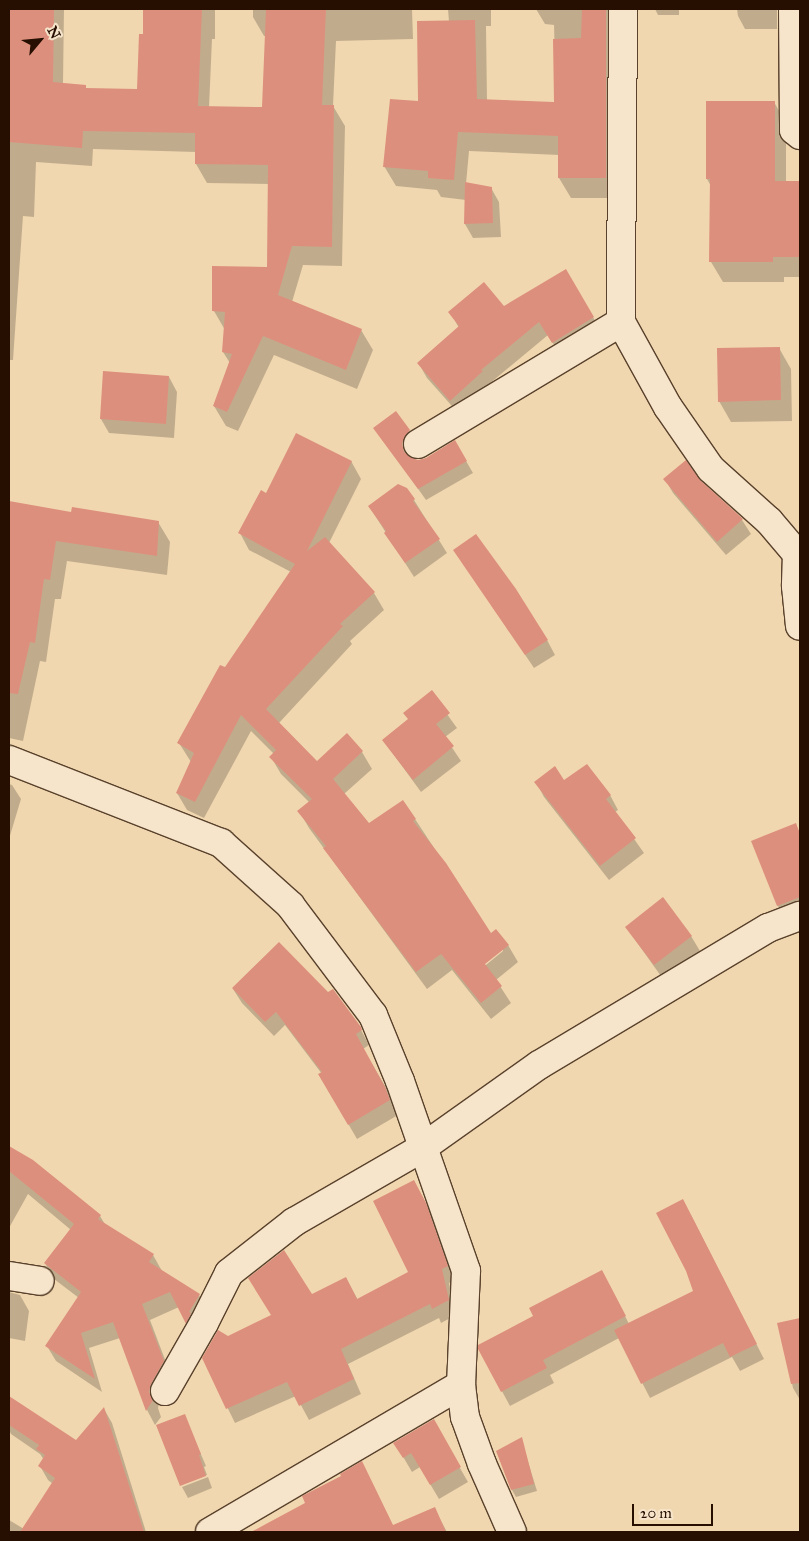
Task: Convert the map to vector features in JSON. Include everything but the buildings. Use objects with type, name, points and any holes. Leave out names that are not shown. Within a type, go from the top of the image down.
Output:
[{"type":"street","points":[[623,9],[621,322],[668,407],[711,469],[769,521],[797,554],[796,586],[800,626]]},
{"type":"street","points":[[794,9],[794,130],[800,135]]},
{"type":"street","points":[[418,444],[621,322]]},
{"type":"street","points":[[9,760],[222,844],[290,905],[373,1015],[400,1081],[466,1271],[461,1385],[465,1418],[482,1464],[512,1532]]},
{"type":"street","points":[[165,1392],[204,1323],[228,1273],[294,1222],[422,1148],[539,1065],[768,928],[800,916]]},
{"type":"street","points":[[9,1276],[40,1281]]},
{"type":"street","points":[[210,1532],[461,1385]]}]
